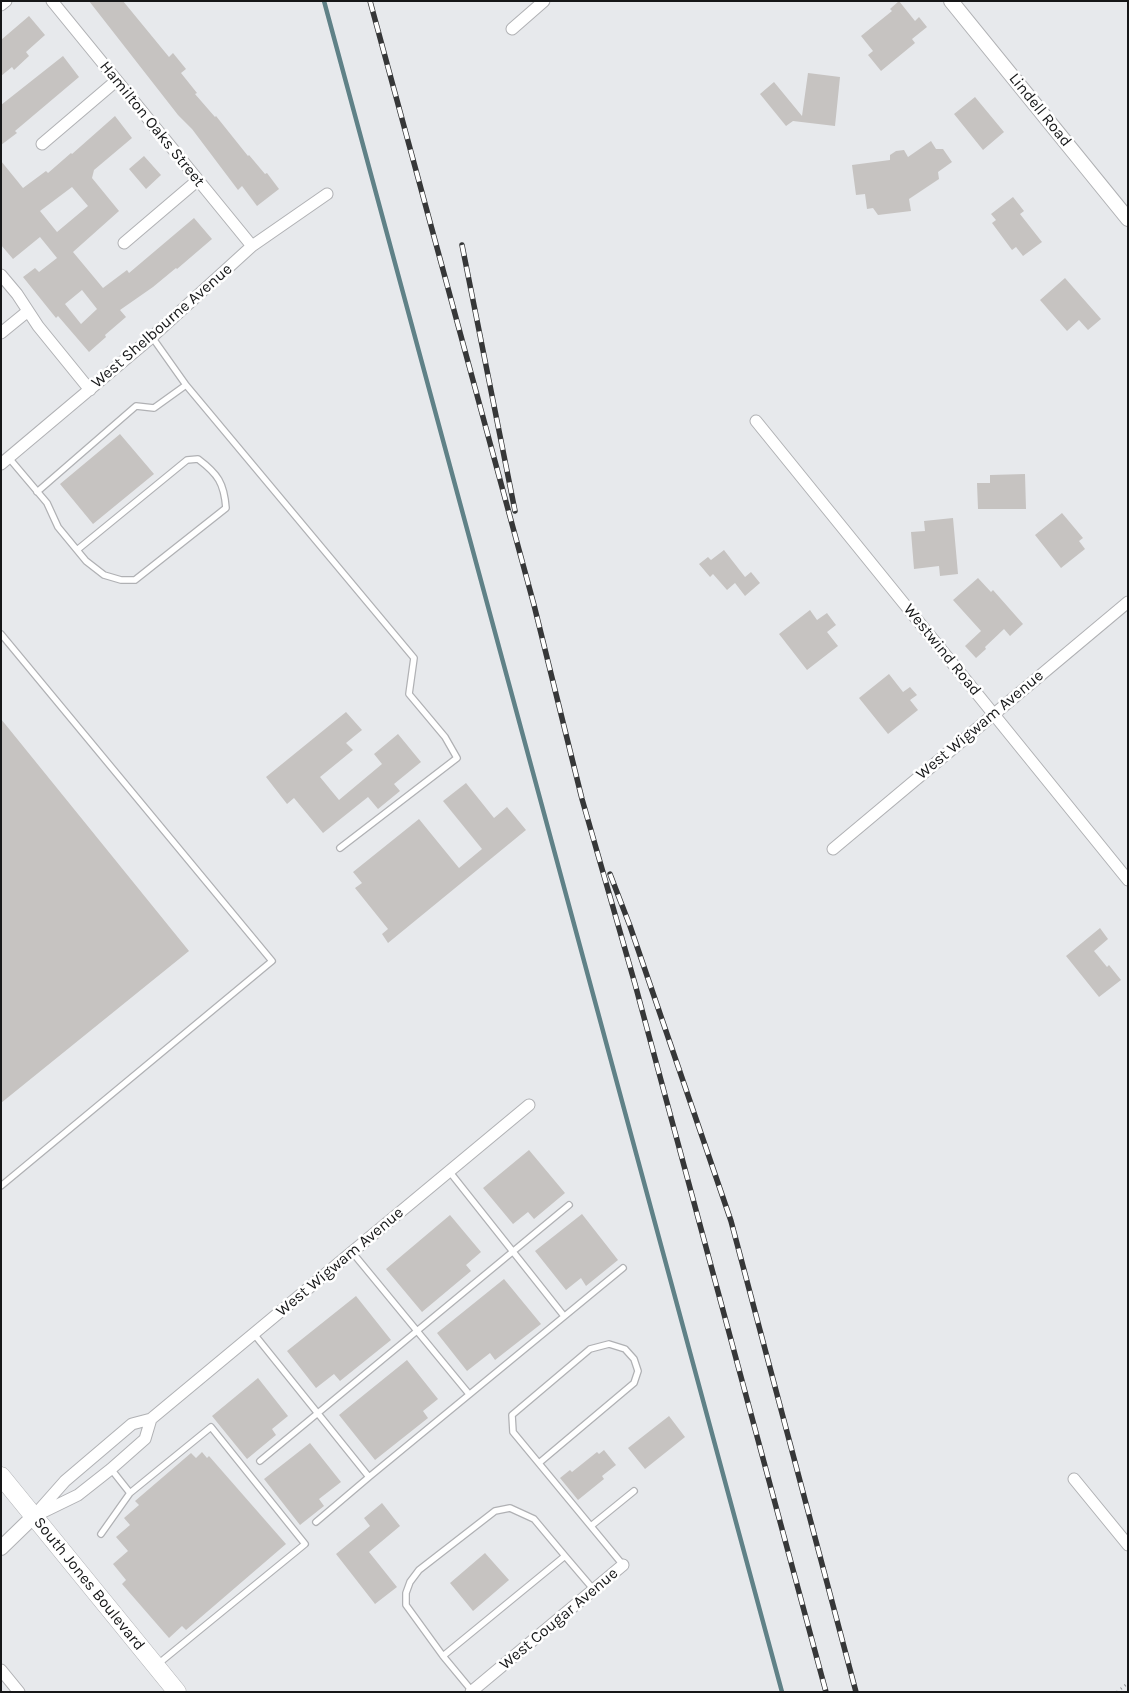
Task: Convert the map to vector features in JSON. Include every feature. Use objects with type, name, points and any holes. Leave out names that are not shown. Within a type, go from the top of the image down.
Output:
[{"type":"main road","name":"South Jones Boulevard","points":[[1,1476],[177,1692]]},
{"type":"street","points":[[1,5],[6,1]]},
{"type":"street","name":"Hamilton Oaks Street","points":[[52,1],[252,246]]},
{"type":"street","points":[[512,29],[544,1]]},
{"type":"street","name":"Lindell Road","points":[[951,1],[1128,219]]},
{"type":"street","points":[[42,144],[116,81]]},
{"type":"street","points":[[124,243],[198,180]]},
{"type":"street","name":"West Shelbourne Avenue","points":[[5,461],[152,337],[252,246],[327,194]]},
{"type":"street","points":[[1,275],[38,326],[90,390]]},
{"type":"street","points":[[1,333],[28,310]]},
{"type":"street","name":"Westwind Road","points":[[756,421],[1128,880]]},
{"type":"street","name":"West Wigwam Avenue","points":[[833,849],[1128,602]]},
{"type":"street","name":"West Wigwam Avenue","points":[[1,1548],[34,1516],[65,1481],[132,1424],[151,1419],[529,1105]]},
{"type":"street","name":"West Wigwam Avenue","points":[[34,1516],[78,1495],[111,1469],[144,1439],[151,1419]]},
{"type":"street","points":[[1074,1479],[1128,1545]]},
{"type":"street","name":"West Cougar Avenue","points":[[472,1692],[623,1565]]},
{"type":"street","points":[[1,1670],[19,1692]]},
{"type":"lane","points":[[152,337],[186,385],[414,658],[409,694],[445,737],[457,758],[340,848]]},
{"type":"lane","points":[[37,492],[136,406],[154,408],[186,385]]},
{"type":"lane","points":[[5,461],[47,503],[58,527],[86,561],[104,575],[121,580],[135,580],[226,508],[224,491],[213,470],[198,459],[187,460],[77,550]]},
{"type":"lane","points":[[1,634],[272,961],[1,1186]]},
{"type":"lane","points":[[449,1171],[564,1316]]},
{"type":"lane","points":[[260,1461],[569,1205]]},
{"type":"lane","points":[[352,1252],[469,1394]]},
{"type":"lane","points":[[316,1522],[623,1268]]},
{"type":"lane","points":[[254,1334],[369,1477]]},
{"type":"lane","points":[[539,1463],[634,1382],[638,1372],[634,1359],[625,1349],[609,1344],[590,1350],[512,1415],[513,1432],[623,1565]]},
{"type":"lane","points":[[101,1534],[130,1493],[211,1427],[305,1544],[156,1666]]},
{"type":"lane","points":[[111,1469],[130,1493]]},
{"type":"lane","points":[[591,1526],[634,1491]]},
{"type":"lane","points":[[472,1692],[406,1605],[406,1593],[410,1582],[419,1570],[495,1511],[510,1508],[534,1519],[594,1590]]},
{"type":"lane","points":[[444,1656],[565,1556]]},
{"type":"path","points":[[1117,1692],[1128,1683]]},
{"type":"building","points":[[89,1],[123,1],[169,57],[173,53],[186,69],[181,73],[197,93],[195,94],[216,116],[248,156],[265,174],[267,173],[279,189],[257,206],[242,186],[238,190],[192,129],[178,115]]},
{"type":"building","points":[[899,1],[915,21],[919,17],[927,27],[912,39],[915,43],[881,71],[868,55],[873,51],[861,36],[892,11],[890,9]]},
{"type":"building","points":[[29,16],[45,35],[26,52],[29,56],[14,70],[12,67],[1,76],[1,40]]},
{"type":"building","points":[[63,56],[79,77],[1,145],[1,105]]},
{"type":"building","points":[[808,73],[840,77],[835,126],[793,121],[786,126],[760,94],[774,82],[802,116]]},
{"type":"building","points":[[975,97],[1004,132],[983,150],[954,114]]},
{"type":"building","points":[[115,116],[132,138],[94,170],[92,178],[119,211],[73,252],[103,288],[127,270],[129,273],[194,218],[212,239],[177,269],[120,310],[126,317],[89,352],[58,316],[56,318],[23,277],[35,268],[39,272],[57,258],[40,237],[13,259],[1,245],[1,161],[23,188],[46,171],[48,173]],"holes":[[[72,187],[88,206],[57,232],[40,211]],[[82,290],[97,309],[81,324],[65,304]]]},
{"type":"building","points":[[931,141],[936,149],[943,149],[952,162],[938,172],[939,179],[909,199],[911,211],[878,215],[873,208],[867,209],[865,194],[856,195],[852,165],[890,160],[890,155],[896,151],[904,150],[908,157]]},
{"type":"building","points":[[144,156],[161,175],[146,189],[129,169]]},
{"type":"building","points":[[1013,197],[1024,211],[1020,214],[1042,242],[1023,256],[1016,247],[1012,250],[992,223],[996,220],[991,214]]},
{"type":"building","points":[[1065,278],[1101,319],[1088,330],[1079,320],[1067,331],[1040,300]]},
{"type":"building","points":[[120,434],[154,474],[93,524],[60,484]]},
{"type":"building","points":[[1025,474],[1026,509],[978,509],[977,483],[990,483],[990,475]]},
{"type":"building","points":[[1062,513],[1083,538],[1079,541],[1085,549],[1061,568],[1035,535]]},
{"type":"building","points":[[953,518],[958,574],[940,576],[939,566],[914,569],[911,532],[925,531],[924,521]]},
{"type":"building","points":[[724,550],[745,577],[751,572],[760,583],[745,596],[735,583],[727,590],[713,574],[710,577],[699,564],[708,557],[711,560]]},
{"type":"building","points":[[978,578],[991,592],[993,590],[1023,624],[1010,636],[1004,629],[976,658],[965,646],[981,631],[953,600]]},
{"type":"building","points":[[810,610],[817,620],[827,613],[836,625],[827,632],[838,646],[807,670],[779,634]]},
{"type":"building","points":[[889,674],[903,692],[910,687],[917,695],[910,700],[918,710],[888,734],[859,698]]},
{"type":"building","points":[[346,712],[362,730],[346,743],[353,750],[320,777],[339,800],[382,764],[374,754],[398,734],[421,762],[394,784],[400,791],[378,809],[368,797],[323,833],[294,798],[287,804],[266,777]]},
{"type":"building","points":[[1,719],[189,951],[1,1103]]},
{"type":"building","points":[[466,783],[494,818],[507,807],[526,830],[388,943],[382,934],[388,929],[355,888],[362,883],[353,872],[419,819],[459,868],[482,849],[443,801]]},
{"type":"building","points":[[1100,928],[1108,939],[1094,951],[1121,980],[1099,997],[1066,956]]},
{"type":"building","points":[[529,1150],[565,1193],[534,1219],[528,1212],[513,1224],[483,1188]]},
{"type":"building","points":[[582,1214],[618,1260],[586,1286],[581,1278],[566,1290],[535,1251]]},
{"type":"building","points":[[450,1215],[481,1252],[466,1265],[471,1271],[422,1312],[386,1269]]},
{"type":"building","points":[[504,1279],[541,1324],[495,1360],[490,1353],[467,1371],[437,1333]]},
{"type":"building","points":[[356,1296],[391,1340],[340,1381],[334,1374],[316,1388],[287,1351]]},
{"type":"building","points":[[407,1360],[438,1399],[423,1411],[428,1418],[375,1460],[339,1415]]},
{"type":"building","points":[[258,1378],[288,1416],[272,1429],[276,1435],[247,1459],[212,1416]]},
{"type":"building","points":[[669,1416],[685,1437],[645,1469],[628,1448]]},
{"type":"building","points":[[310,1443],[341,1482],[319,1499],[324,1506],[300,1525],[264,1479]]},
{"type":"building","points":[[604,1450],[616,1465],[602,1476],[604,1479],[578,1500],[560,1478],[570,1470],[572,1472],[597,1452],[599,1454]]},
{"type":"building","points":[[202,1452],[207,1458],[209,1456],[286,1544],[186,1630],[182,1626],[169,1638],[122,1584],[126,1580],[113,1564],[128,1551],[116,1537],[130,1525],[124,1518],[139,1505],[135,1501],[191,1453],[196,1458]]},
{"type":"building","points":[[382,1503],[400,1526],[369,1552],[397,1587],[375,1604],[336,1554],[370,1526],[364,1518]]},
{"type":"building","points":[[485,1553],[509,1580],[473,1611],[450,1583]]},
{"type":"waterway","points":[[324,1],[782,1692]]},
{"type":"railway","points":[[370,1],[534,605],[582,799],[635,984],[826,1692]]},
{"type":"railway","points":[[462,245],[515,511]]},
{"type":"railway","points":[[610,874],[630,926],[731,1221],[856,1692]]}]
